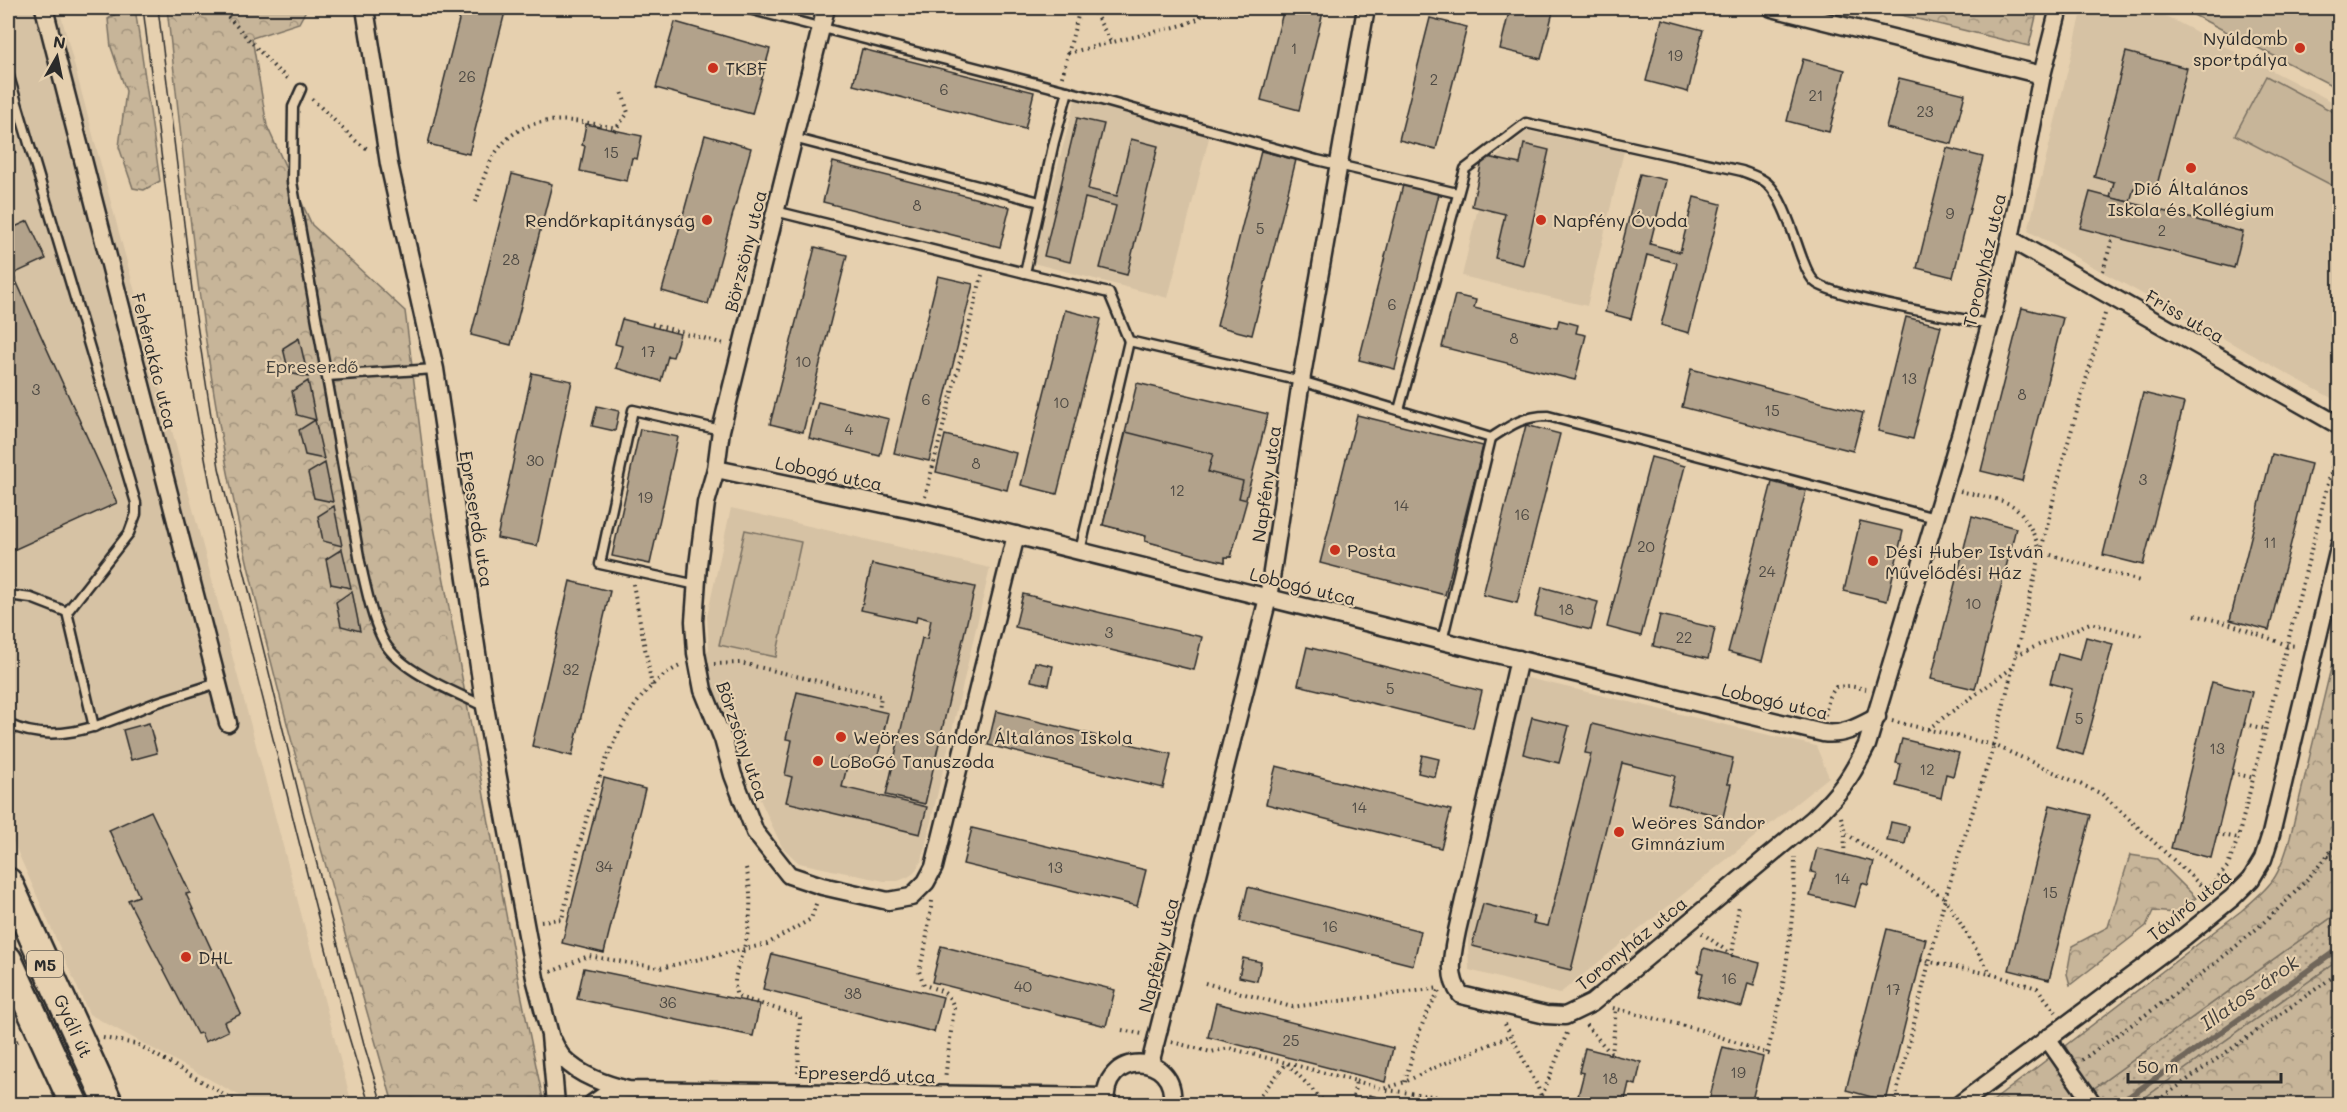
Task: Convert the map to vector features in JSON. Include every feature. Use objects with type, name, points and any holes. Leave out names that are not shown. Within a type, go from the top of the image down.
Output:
[{"type":"main road","name":"Gyáli út","points":[[8,882],[109,1104]]},
{"type":"main road","name":"Gyáli út","points":[[8,960],[74,1104]]},
{"type":"street","name":"Fehérakác utca","points":[[44,8],[228,723]]},
{"type":"street","name":"Epreserdő utca","points":[[365,8],[390,164],[435,369],[485,707],[535,978],[550,1035],[556,1104]]},
{"type":"street","name":"Börzsöny utca","points":[[825,8],[721,430],[716,469],[706,502],[694,621],[703,690],[723,739],[733,775],[755,832],[789,875],[822,886],[888,901],[911,897],[926,882],[934,867],[1016,535]]},
{"type":"street","name":"Napfény utca","points":[[1150,1064],[1268,598],[1301,381],[1366,8]]},
{"type":"street","points":[[1773,8],[2042,75]]},
{"type":"street","name":"Toronyház utca","points":[[1448,987],[1461,995],[1546,1015],[1565,1016],[1582,1008],[1796,832],[1837,796],[1850,779],[1867,745],[1877,717],[1989,324],[2010,239],[2042,75],[2059,8]]},
{"type":"street","name":"Friss utca","points":[[2010,239],[2340,426]]},
{"type":"street","name":"Lobogó utca","points":[[716,469],[922,512],[1442,641],[1833,734],[1849,730],[1877,717]]},
{"type":"street","name":"Távíró utca","points":[[1960,1104],[2218,909],[2251,879],[2263,859],[2271,834],[2340,544]]},
{"type":"street","points":[[1448,987],[1457,931],[1519,659]]},
{"type":"street","name":"Epreserdő utca","points":[[550,1035],[562,1058],[626,1097]]},
{"type":"street","points":[[2047,1038],[2089,1099]]},
{"type":"street","points":[[1106,1101],[1110,1080],[1120,1069],[1134,1063],[1150,1064],[1160,1070],[1169,1080],[1173,1096],[1172,1104]]},
{"type":"street","name":"Epreserdő utca","points":[[592,1104],[605,1095],[763,1098],[798,1092],[1106,1101]]},
{"type":"lane","points":[[744,8],[1064,90],[1338,165],[1457,193]]},
{"type":"lane","points":[[8,73],[135,503],[136,514],[129,533],[67,612]]},
{"type":"lane","points":[[301,89],[293,107],[292,182],[360,562],[382,640],[396,658],[426,677],[485,707]]},
{"type":"lane","points":[[1025,273],[1064,90]]},
{"type":"lane","points":[[1400,410],[1465,169],[1526,123],[1742,171],[1767,183],[1786,214],[1808,273],[1815,283],[1824,288],[1859,297],[1989,324]]},
{"type":"lane","points":[[793,138],[1040,202]]},
{"type":"lane","points":[[775,211],[1109,293],[1129,341],[1080,551]]},
{"type":"lane","points":[[1129,341],[1301,381],[1491,438]]},
{"type":"lane","points":[[327,376],[435,369]]},
{"type":"lane","points":[[697,585],[600,564],[633,410],[721,430]]},
{"type":"lane","points":[[1442,641],[1491,438],[1511,424],[1531,416],[1548,416],[1935,518]]},
{"type":"lane","points":[[8,595],[31,598],[67,612]]},
{"type":"lane","points":[[67,612],[94,727]]},
{"type":"lane","points":[[8,724],[34,734],[69,734],[218,683]]},
{"type":"path","points":[[1064,90],[1068,52],[1080,8]]},
{"type":"path","points":[[1092,8],[1111,42]]},
{"type":"path","points":[[1068,52],[1184,25],[1200,18],[1206,8]]},
{"type":"path","points":[[476,202],[493,157],[516,130],[558,119],[583,121],[615,129],[628,113],[622,92]]},
{"type":"path","points":[[1894,1104],[1927,962],[1945,898],[1995,745],[2104,292],[2113,236]]},
{"type":"path","points":[[922,512],[985,263]]},
{"type":"path","points":[[652,324],[741,349]]},
{"type":"path","points":[[2207,891],[2228,866],[2238,838],[2335,456],[2327,447]]},
{"type":"path","points":[[1944,487],[2014,504],[2029,522],[2041,552]]},
{"type":"path","points":[[2041,552],[2140,581]]},
{"type":"path","points":[[630,571],[652,687]]},
{"type":"path","points":[[2195,615],[2230,624],[2287,645]]},
{"type":"path","points":[[2015,656],[2090,623],[2142,636]]},
{"type":"path","points":[[698,665],[741,663],[881,696],[879,711]]},
{"type":"path","points":[[525,922],[562,919],[597,783],[607,757],[634,709],[668,671],[680,666]]},
{"type":"path","points":[[1928,729],[2013,667]]},
{"type":"path","points":[[1825,717],[1829,697],[1836,687],[1849,686],[1867,689]]},
{"type":"path","points":[[1877,717],[1995,745],[2102,794],[2207,891],[2218,909]]},
{"type":"path","points":[[2244,724],[2266,729]]},
{"type":"path","points":[[2232,772],[2254,778]]},
{"type":"path","points":[[1837,796],[1845,833],[1844,855]]},
{"type":"path","points":[[1582,1008],[1616,1008],[1701,1030],[1769,1054],[1778,1015],[1795,891],[1796,832]]},
{"type":"path","points":[[1845,833],[1945,898],[1991,974]]},
{"type":"path","points":[[2217,834],[2238,838]]},
{"type":"path","points":[[2068,1069],[2262,925],[2328,856],[2340,839]]},
{"type":"path","points":[[2328,856],[2340,856]]},
{"type":"path","points":[[934,867],[932,912],[919,972],[924,985],[942,991],[951,997],[954,1008],[943,1096]]},
{"type":"path","points":[[746,868],[751,898],[745,949],[734,980],[734,987],[737,996],[801,1016],[798,1092]]},
{"type":"path","points":[[1688,922],[1732,955],[1742,878]]},
{"type":"path","points":[[535,978],[588,956],[660,968],[767,944],[811,919],[822,886]]},
{"type":"path","points":[[1921,960],[1991,974],[2037,988],[2066,1024]]},
{"type":"path","points":[[2153,1104],[2340,972]]},
{"type":"path","points":[[1205,983],[1292,1007],[1448,987]]},
{"type":"path","points":[[1405,1082],[1419,1028],[1448,987]]},
{"type":"path","points":[[1493,1002],[1512,1035],[1544,1104]]},
{"type":"path","points":[[1582,1008],[1612,1055],[1616,1008]]},
{"type":"path","points":[[1542,1096],[1582,1008]]},
{"type":"path","points":[[1907,1017],[1914,1019]]},
{"type":"path","points":[[8,1030],[13,1043]]},
{"type":"path","points":[[1122,1030],[1211,1052],[1229,1048],[1383,1089],[1473,1104]]},
{"type":"path","points":[[1383,1089],[1405,1082],[1512,1035]]},
{"type":"path","points":[[83,1046],[99,1037],[137,1044],[241,1104]]},
{"type":"path","points":[[1252,1104],[1287,1063]]},
{"type":"path","points":[[1287,1063],[1326,1104]]},
{"type":"path","points":[[1892,1075],[1900,1077]]},
{"type":"path","points":[[1352,1104],[1356,1081]]},
{"type":"shaded area","points":[[8,8],[59,8],[352,1104],[255,1104],[89,1014],[8,830]]},
{"type":"shaded area","name":"Dió Általános Iskola és Kollégium","points":[[2083,8],[2150,8],[2339,105],[2339,393],[2335,400],[2028,231]]},
{"type":"shaded area","points":[[1075,100],[1210,134],[1168,298],[1033,263]]},
{"type":"shaded area","name":"Napfény Óvoda","points":[[1527,131],[1624,151],[1587,306],[1462,276],[1488,165]]},
{"type":"shaded area","name":"Weöres Sándor Általános Iskola","points":[[731,508],[990,568],[922,860],[914,873],[908,877],[898,881],[884,881],[799,863],[782,847],[698,665],[709,649],[707,616]]},
{"type":"shaded area","name":"Weöres Sándor Gimnázium","points":[[1515,675],[1816,746],[1829,777],[1559,994],[1469,970],[1466,888]]},
{"type":"green space","points":[[125,8],[135,8],[160,181],[144,190],[133,188],[119,147],[126,91],[111,47],[108,19]]},
{"type":"green space","name":"Epreserdő","points":[[167,8],[307,8],[299,23],[252,38],[267,126],[312,225],[405,311],[429,500],[519,984],[544,1104],[393,1104],[292,741],[238,521],[204,330]]},
{"type":"green space","points":[[1872,8],[2038,8],[2029,46]]},
{"type":"green space","name":"Nyúldomb sportpálya","points":[[2180,8],[2339,8],[2339,89]]},
{"type":"green space","points":[[2266,76],[2339,115],[2339,189],[2235,135]]},
{"type":"green space","points":[[745,530],[801,542],[776,657],[719,645]]},
{"type":"green space","points":[[2339,635],[2339,912],[2072,1104],[1989,1104],[2241,911],[2273,880],[2282,863],[2290,838]]},
{"type":"green space","points":[[2130,855],[2157,859],[2196,898],[2175,913],[2153,911],[2146,926],[2070,985],[2067,974],[2072,946],[2108,927]]},
{"type":"green space","points":[[2339,912],[2339,960],[2136,1104],[2072,1104]]},
{"type":"green space","points":[[2339,960],[2339,1104],[2136,1104]]},
{"type":"building","points":[[462,8],[506,8],[469,154],[428,144]]},
{"type":"building","points":[[1284,8],[1324,8],[1299,110],[1261,100]]},
{"type":"building","points":[[1510,8],[1554,8],[1541,59],[1500,49]]},
{"type":"building","points":[[1430,18],[1467,27],[1436,149],[1399,140]]},
{"type":"building","points":[[1662,19],[1703,30],[1688,92],[1646,81]]},
{"type":"building","name":"TKBF","points":[[675,22],[770,49],[752,114],[656,88]]},
{"type":"building","points":[[862,49],[1034,92],[1025,129],[853,85]]},
{"type":"building","points":[[2126,52],[2187,68],[2155,193],[2134,188],[2130,202],[2110,198],[2114,182],[2094,177]]},
{"type":"building","points":[[1803,59],[1845,70],[1829,132],[1787,121]]},
{"type":"building","points":[[1899,78],[1965,94],[1952,144],[1886,128]]},
{"type":"building","points":[[1077,118],[1104,124],[1088,189],[1117,196],[1131,139],[1158,146],[1127,275],[1100,268],[1116,206],[1085,198],[1070,262],[1044,256]]},
{"type":"building","points":[[586,124],[642,136],[637,159],[632,158],[627,181],[580,171]]},
{"type":"building","points":[[8,132],[16,152],[8,156]]},
{"type":"building","name":"Rendőrkapitányság","points":[[705,135],[751,148],[708,304],[662,291]]},
{"type":"building","points":[[1524,144],[1549,150],[1523,265],[1495,258],[1505,214],[1472,206],[1483,156],[1520,164]]},
{"type":"building","points":[[1947,148],[1983,157],[1953,277],[1917,268]]},
{"type":"building","points":[[1261,151],[1296,160],[1252,335],[1217,326]]},
{"type":"building","points":[[833,162],[1010,207],[1000,247],[823,202]]},
{"type":"building","points":[[512,174],[552,184],[511,345],[471,335]]},
{"type":"building","points":[[1640,174],[1666,180],[1650,244],[1680,252],[1694,197],[1721,204],[1689,333],[1661,325],[1677,263],[1647,255],[1631,319],[1605,312]]},
{"type":"building","points":[[1403,185],[1439,194],[1395,369],[1359,360]]},
{"type":"building","points":[[2090,192],[2243,232],[2234,268],[2080,228]]},
{"type":"building","points":[[28,221],[46,259],[13,274],[117,503],[9,552],[8,230]]},
{"type":"building","points":[[815,247],[847,255],[803,432],[770,424]]},
{"type":"building","points":[[938,276],[973,284],[929,461],[894,453]]},
{"type":"building","points":[[1455,295],[1476,300],[1474,308],[1557,328],[1559,320],[1578,325],[1576,333],[1586,335],[1575,380],[1442,347]]},
{"type":"building","points":[[2022,308],[2063,318],[2022,481],[1981,471]]},
{"type":"building","points":[[1065,310],[1101,319],[1057,494],[1021,485]]},
{"type":"building","points":[[1906,317],[1941,326],[1913,439],[1878,431]]},
{"type":"building","points":[[622,319],[680,334],[673,357],[668,356],[661,381],[616,368],[622,346],[615,344]]},
{"type":"building","points":[[299,338],[308,377],[289,373],[283,348]]},
{"type":"building","points":[[1691,369],[1863,413],[1853,451],[1682,407]]},
{"type":"building","points":[[532,373],[572,381],[537,546],[497,538]]},
{"type":"building","points":[[308,381],[316,420],[297,415],[292,391]]},
{"type":"building","points":[[1137,383],[1268,414],[1231,557],[1225,557],[1225,562],[1145,541],[1146,536],[1103,525]]},
{"type":"building","points":[[2143,393],[2184,403],[2143,565],[2103,555]]},
{"type":"building","points":[[818,402],[889,419],[880,456],[809,438]]},
{"type":"building","points":[[597,406],[619,411],[615,431],[592,426]]},
{"type":"building","points":[[1357,415],[1483,446],[1445,595],[1320,563]]},
{"type":"building","points":[[315,420],[324,459],[305,455],[299,430]]},
{"type":"building","points":[[1526,425],[1560,434],[1517,603],[1483,595]]},
{"type":"building","points":[[640,429],[678,437],[650,564],[612,556]]},
{"type":"building","points":[[1126,432],[1213,454],[1208,472],[1243,481],[1239,498],[1247,500],[1231,557],[1225,557],[1225,562],[1145,541],[1146,536],[1103,525]]},
{"type":"building","points":[[945,435],[1016,453],[1007,490],[936,472]]},
{"type":"building","points":[[2272,454],[2311,464],[2269,630],[2230,620]]},
{"type":"building","points":[[1651,457],[1685,466],[1641,636],[1607,627]]},
{"type":"building","points":[[325,463],[333,502],[314,498],[308,473]]},
{"type":"building","points":[[1772,482],[1806,491],[1762,661],[1728,652]]},
{"type":"building","points":[[334,506],[342,546],[323,541],[318,516]]},
{"type":"building","points":[[1972,516],[2016,528],[1975,689],[1931,679]]},
{"type":"building","name":"Dési Huber István Művelődési Ház","points":[[1860,521],[1903,531],[1887,601],[1844,591]]},
{"type":"building","points":[[342,549],[351,588],[331,584],[326,559]]},
{"type":"building","points":[[872,564],[975,587],[925,804],[886,795],[922,638],[927,639],[931,620],[917,616],[916,622],[861,610]]},
{"type":"building","points":[[570,581],[610,591],[572,756],[532,746]]},
{"type":"building","points":[[1542,587],[1598,602],[1591,630],[1535,616]]},
{"type":"building","points":[[352,591],[360,631],[341,626],[336,602]]},
{"type":"building","points":[[1023,594],[1202,637],[1194,670],[1015,627]]},
{"type":"building","points":[[1660,615],[1715,628],[1708,659],[1653,646]]},
{"type":"building","points":[[2086,637],[2113,644],[2083,755],[2056,747],[2072,689],[2050,683],[2058,654],[2080,660]]},
{"type":"building","points":[[1307,647],[1482,691],[1473,728],[1298,685]]},
{"type":"building","points":[[1035,662],[1053,666],[1049,685],[1031,681]]},
{"type":"building","points":[[2212,682],[2252,692],[2211,858],[2171,848]]},
{"type":"building","name":"LoBoGó Tanuszoda","points":[[797,692],[888,713],[876,764],[849,758],[842,787],[927,807],[920,834],[786,802],[792,777],[785,775],[792,740],[786,739]]},
{"type":"building","points":[[996,711],[1171,754],[1163,788],[988,745]]},
{"type":"building","points":[[1532,717],[1569,726],[1559,763],[1523,754]]},
{"type":"building","points":[[149,723],[157,753],[131,760],[123,730]]},
{"type":"building","points":[[1592,724],[1733,758],[1727,784],[1731,784],[1723,817],[1668,803],[1675,776],[1622,763],[1571,970],[1472,946],[1483,904],[1535,917],[1533,923],[1548,926],[1591,754],[1585,753]]},
{"type":"building","points":[[1902,739],[1959,753],[1953,776],[1946,774],[1941,798],[1896,786],[1901,764],[1896,763]]},
{"type":"building","points":[[1422,755],[1439,759],[1435,777],[1418,773]]},
{"type":"building","points":[[1276,766],[1451,810],[1441,848],[1266,804]]},
{"type":"building","points":[[604,778],[645,789],[604,953],[562,943]]},
{"type":"building","points":[[2050,805],[2091,815],[2049,980],[2009,970]]},
{"type":"building","name":"DHL","points":[[151,811],[190,893],[186,894],[241,1014],[224,1022],[228,1031],[205,1042],[201,1033],[197,1034],[128,900],[139,896],[109,830]]},
{"type":"building","points":[[1891,822],[1909,826],[1905,844],[1887,841]]},
{"type":"building","points":[[972,828],[1146,870],[1137,906],[963,864]]},
{"type":"building","points":[[1817,848],[1874,862],[1868,885],[1862,883],[1855,907],[1810,896],[1816,873],[1811,872]]},
{"type":"building","points":[[1248,887],[1421,931],[1413,965],[1240,921]]},
{"type":"building","points":[[1887,929],[1926,939],[1886,1101],[1846,1090]]},
{"type":"building","points":[[941,946],[1115,990],[1106,1026],[932,982]]},
{"type":"building","points":[[1703,948],[1760,963],[1754,985],[1748,983],[1742,1007],[1697,996],[1703,973],[1698,972]]},
{"type":"building","points":[[772,954],[943,997],[934,1032],[763,989]]},
{"type":"building","points":[[1243,958],[1261,962],[1257,981],[1239,977]]},
{"type":"building","points":[[584,968],[760,1004],[753,1036],[577,999]]},
{"type":"building","points":[[1216,1003],[1393,1048],[1385,1082],[1208,1037]]},
{"type":"building","points":[[1723,1047],[1763,1057],[1751,1104],[1708,1104]]},
{"type":"building","points":[[1585,1048],[1641,1062],[1636,1085],[1629,1083],[1624,1104],[1578,1096],[1584,1073],[1579,1072]]},
{"type":"building","points":[[1369,1095],[1407,1104],[1366,1104]]},
{"type":"waterway","name":"Illatos-árok","points":[[2119,1104],[2340,948]]},
{"type":"tram line","points":[[143,8],[186,354],[213,501],[345,1024],[369,1104]]},
{"type":"tram line","points":[[158,8],[193,298],[219,468],[301,803],[365,1048],[382,1104]]},
{"type":"place","name":"Nyúldomb sportpálya","points":[[2300,48]]},
{"type":"place","name":"TKBF","points":[[713,68]]},
{"type":"place","name":"Dió Általános Iskola és Kollégium","points":[[2191,168]]},
{"type":"place","name":"Rendőrkapitányság","points":[[707,220]]},
{"type":"place","name":"Napfény Óvoda","points":[[1541,220]]},
{"type":"place","name":"Posta","points":[[1335,550]]},
{"type":"place","name":"Dési Huber István Művelődési Ház","points":[[1873,561]]},
{"type":"place","name":"Weöres Sándor Általános Iskola","points":[[841,737]]},
{"type":"place","name":"LoBoGó Tanuszoda","points":[[818,761]]},
{"type":"place","name":"Weöres Sándor Gimnázium","points":[[1619,832]]},
{"type":"place","name":"DHL","points":[[186,957]]}]
